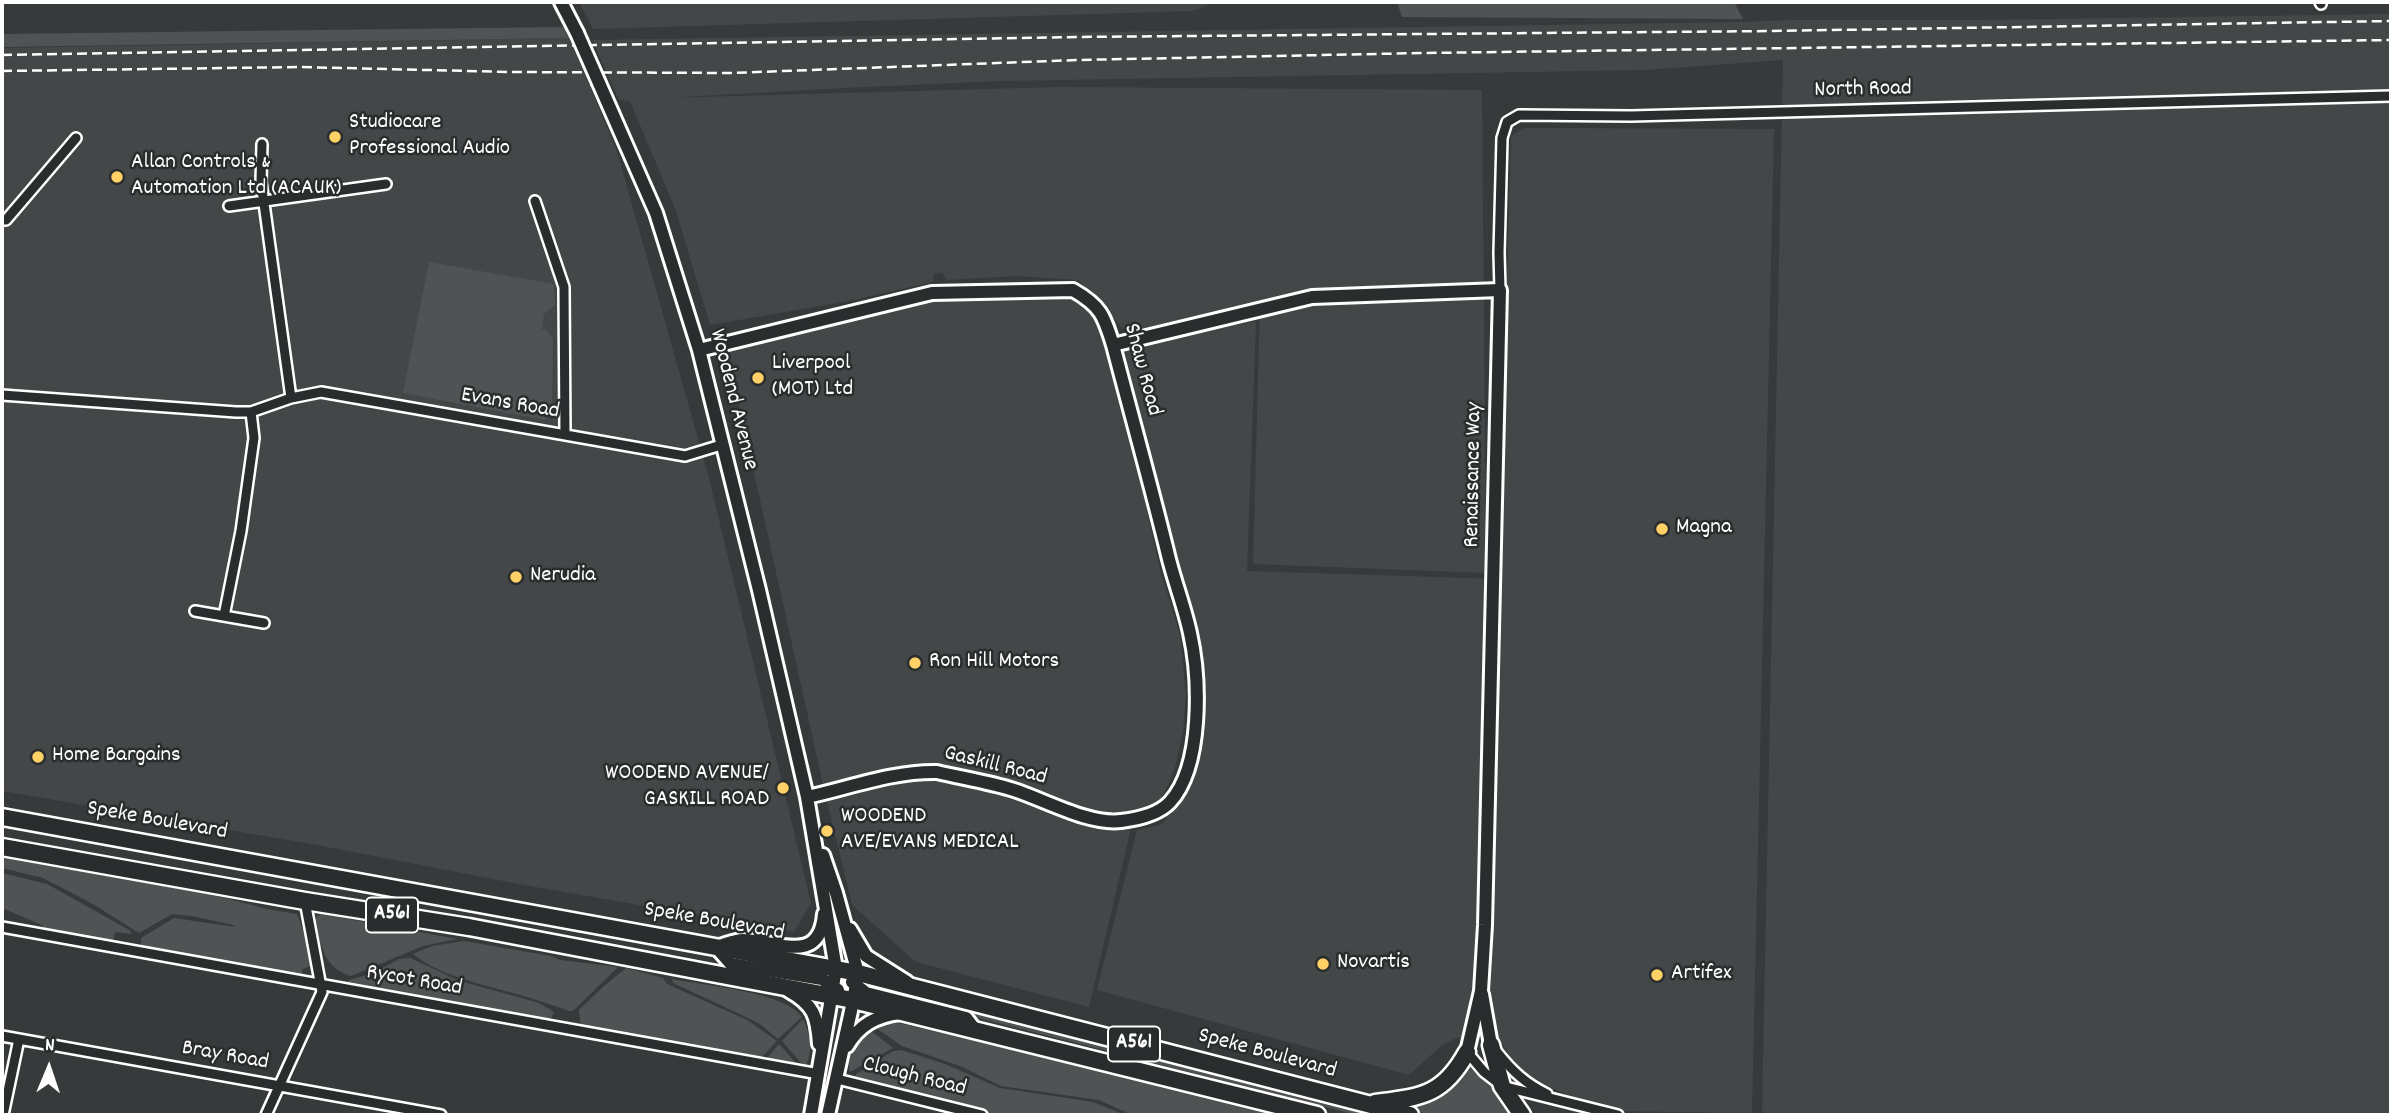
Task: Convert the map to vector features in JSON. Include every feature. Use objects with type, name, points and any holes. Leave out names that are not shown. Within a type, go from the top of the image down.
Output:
[{"type":"highway","name":"Speke Boulevard","points":[[2,817],[836,969],[855,986],[904,1013],[1317,1115]]},
{"type":"highway","name":"Speke Boulevard","points":[[2,847],[468,927],[781,987],[832,991],[855,986],[920,989],[1410,1115]]},
{"type":"highway","points":[[305,901],[311,873]]},
{"type":"highway","points":[[1491,1045],[1502,1086],[1522,1115]]},
{"type":"highway","points":[[1365,1104],[1410,1098],[1440,1088],[1458,1070],[1467,1052]]},
{"type":"street","name":"Woodend Avenue","points":[[561,2],[656,213],[699,350],[760,590],[807,797],[836,969]]},
{"type":"street","name":"North Road","points":[[1500,290],[1502,138],[1507,122],[1519,115],[1630,116],[2391,96]]},
{"type":"street","points":[[2,220],[5,220],[76,138]]},
{"type":"street","points":[[262,144],[261,182],[291,398]]},
{"type":"street","points":[[229,206],[386,184]]},
{"type":"street","points":[[535,201],[564,287],[565,435]]},
{"type":"street","name":"Shaw Road","points":[[699,350],[932,293],[1073,290],[1089,299],[1103,314],[1113,345],[1190,634],[1197,693],[1195,731],[1182,785],[1169,804]]},
{"type":"street","points":[[1113,345],[1312,297],[1500,290]]},
{"type":"street","name":"Renaissance Way","points":[[1467,1052],[1481,991],[1485,925],[1500,290]]},
{"type":"street","name":"Evans Road","points":[[2,395],[205,411],[251,412],[291,398],[321,392],[685,456],[721,445]]},
{"type":"street","points":[[224,615],[241,531],[254,438],[251,412]]},
{"type":"street","points":[[195,611],[264,623]]},
{"type":"street","name":"Gaskill Road","points":[[807,797],[867,782],[937,772],[1013,790],[1090,817],[1118,821],[1151,815],[1169,804]]},
{"type":"street","name":"Woodend Avenue","points":[[812,825],[836,893],[855,986]]},
{"type":"street","points":[[836,893],[851,933],[866,956],[920,989]]},
{"type":"street","points":[[266,1115],[320,1000],[322,984],[305,901]]},
{"type":"street","points":[[716,947],[744,940],[796,947],[810,944],[818,937],[823,927],[824,904]]},
{"type":"street","name":"Rycot Road","points":[[2,927],[331,987],[820,1068]]},
{"type":"street","name":"A561","points":[[716,947],[731,964],[822,979],[832,991]]},
{"type":"street","points":[[811,1115],[836,969]]},
{"type":"street","points":[[828,1115],[855,986]]},
{"type":"street","name":"A561","points":[[855,986],[866,993],[966,1018],[976,1031]]},
{"type":"street","points":[[781,987],[807,1001],[813,1011],[820,1068]]},
{"type":"street","points":[[1481,991],[1491,1045],[1529,1086],[1558,1100]]},
{"type":"street","points":[[843,1052],[859,1028],[888,1015],[904,1013]]},
{"type":"street","name":"Bray Road","points":[[2,1036],[441,1115]]},
{"type":"street","points":[[3,1115],[19,1039]]},
{"type":"street","points":[[1467,1052],[1484,1072],[1502,1086],[1618,1115]]},
{"type":"street","name":"Clough Road","points":[[837,1079],[982,1115]]},
{"type":"street","points":[[365,1115],[368,1102]]},
{"type":"shaded area","points":[[579,2],[1215,2],[1193,11],[593,29]]},
{"type":"shaded area","points":[[1397,2],[1734,2],[1743,19],[1402,17]]},
{"type":"shaded area","points":[[2391,14],[2391,1115],[1771,1115],[1762,1111],[1783,60],[1645,70],[1001,81],[665,98],[1061,87],[1482,90],[1486,573],[1253,564],[1260,304],[1126,332],[1079,280],[1017,276],[947,280],[942,273],[934,274],[933,282],[849,301],[710,325],[676,211],[630,101],[619,100],[592,40],[1790,20]]},
{"type":"shaded area","points":[[563,27],[569,38],[2,47],[2,34]]},
{"type":"shaded area","points":[[569,38],[616,148],[708,474],[811,903],[794,932],[2,791],[2,48]]},
{"type":"shaded area","points":[[1525,128],[1774,129],[1752,1113],[1616,1111],[1593,1105],[1534,1081],[1511,1060],[1501,1040],[1456,1038],[1442,1045],[1409,1075],[1097,990],[1137,830],[1161,825],[1178,803],[1191,767],[1199,655],[1124,349],[1256,321],[1247,571],[1499,579],[1511,136]]},
{"type":"shaded area","points":[[429,262],[554,284],[555,305],[544,314],[542,329],[553,339],[552,406],[551,414],[545,420],[403,393]]},
{"type":"shaded area","points":[[1072,283],[1117,330],[1146,506],[1160,570],[1180,635],[1186,695],[1183,731],[1170,781],[1161,798],[1148,811],[1134,815],[1089,1007],[916,962],[852,905],[727,350],[934,299]]},
{"type":"shaded area","points":[[2,857],[28,859],[206,893],[297,914],[315,965],[302,969],[303,977],[141,947],[141,938],[174,918],[236,927],[172,914],[139,933],[93,904],[43,878],[2,868]]},
{"type":"shaded area","points":[[2,873],[47,884],[131,931],[131,934],[115,932],[113,943],[45,929],[42,925],[2,908]]},
{"type":"shaded area","points":[[321,914],[457,939],[423,946],[351,976],[335,968],[326,956],[314,923]]},
{"type":"shaded area","points":[[464,941],[551,956],[560,960],[618,967],[573,1011],[569,1011],[452,975],[413,954],[432,946]]},
{"type":"shaded area","points":[[410,958],[460,981],[539,1003],[554,1012],[549,1022],[347,985],[349,980],[373,973],[399,959]]},
{"type":"shaded area","points":[[626,968],[663,978],[667,984],[747,1020],[777,1041],[759,1060],[581,1028],[579,1010]]},
{"type":"shaded area","points":[[672,979],[722,987],[779,1001],[793,1008],[802,1017],[778,1039],[760,1024],[673,983]]},
{"type":"shaded area","points":[[873,987],[1379,1115],[1357,1115],[873,991]]},
{"type":"shaded area","points":[[803,1019],[810,1042],[806,1065],[801,1063],[782,1041]]},
{"type":"shaded area","points":[[898,1023],[1165,1084],[1283,1115],[1132,1115],[1099,1100],[1001,1086],[960,1066],[902,1046],[876,1028],[879,1024]]},
{"type":"shaded area","points":[[870,1030],[893,1048],[850,1072],[850,1059],[854,1048]]},
{"type":"shaded area","points":[[779,1044],[795,1062],[795,1067],[765,1061]]},
{"type":"shaded area","points":[[901,1050],[945,1064],[1000,1088],[1093,1102],[1125,1115],[993,1115],[855,1080],[856,1074],[893,1051]]},
{"type":"shaded area","points":[[1466,1064],[1494,1089],[1510,1115],[1431,1115],[1403,1108],[1427,1099]]},
{"type":"railway","points":[[2,55],[1077,37],[1772,31],[2391,21]]},
{"type":"railway","points":[[2,71],[300,67],[732,73],[1077,60],[1424,53],[2391,40]]},
{"type":"place","name":"Studiocare Professional Audio","points":[[335,137]]},
{"type":"place","name":"Allan Controls & Automation Ltd (ACAUK)","points":[[117,177]]},
{"type":"place","name":"Liverpool (MOT) Ltd","points":[[758,378]]},
{"type":"place","name":"Magna","points":[[1662,529]]},
{"type":"place","name":"Nerudia","points":[[516,577]]},
{"type":"place","name":"Ron Hill Motors","points":[[915,663]]},
{"type":"place","name":"Home Bargains","points":[[38,757]]},
{"type":"place","name":"WOODEND AVENUE/ GASKILL ROAD","points":[[783,788]]},
{"type":"place","name":"WOODEND AVE/EVANS MEDICAL","points":[[827,831]]},
{"type":"place","name":"Novartis","points":[[1323,964]]},
{"type":"place","name":"Artifex","points":[[1657,975]]}]
